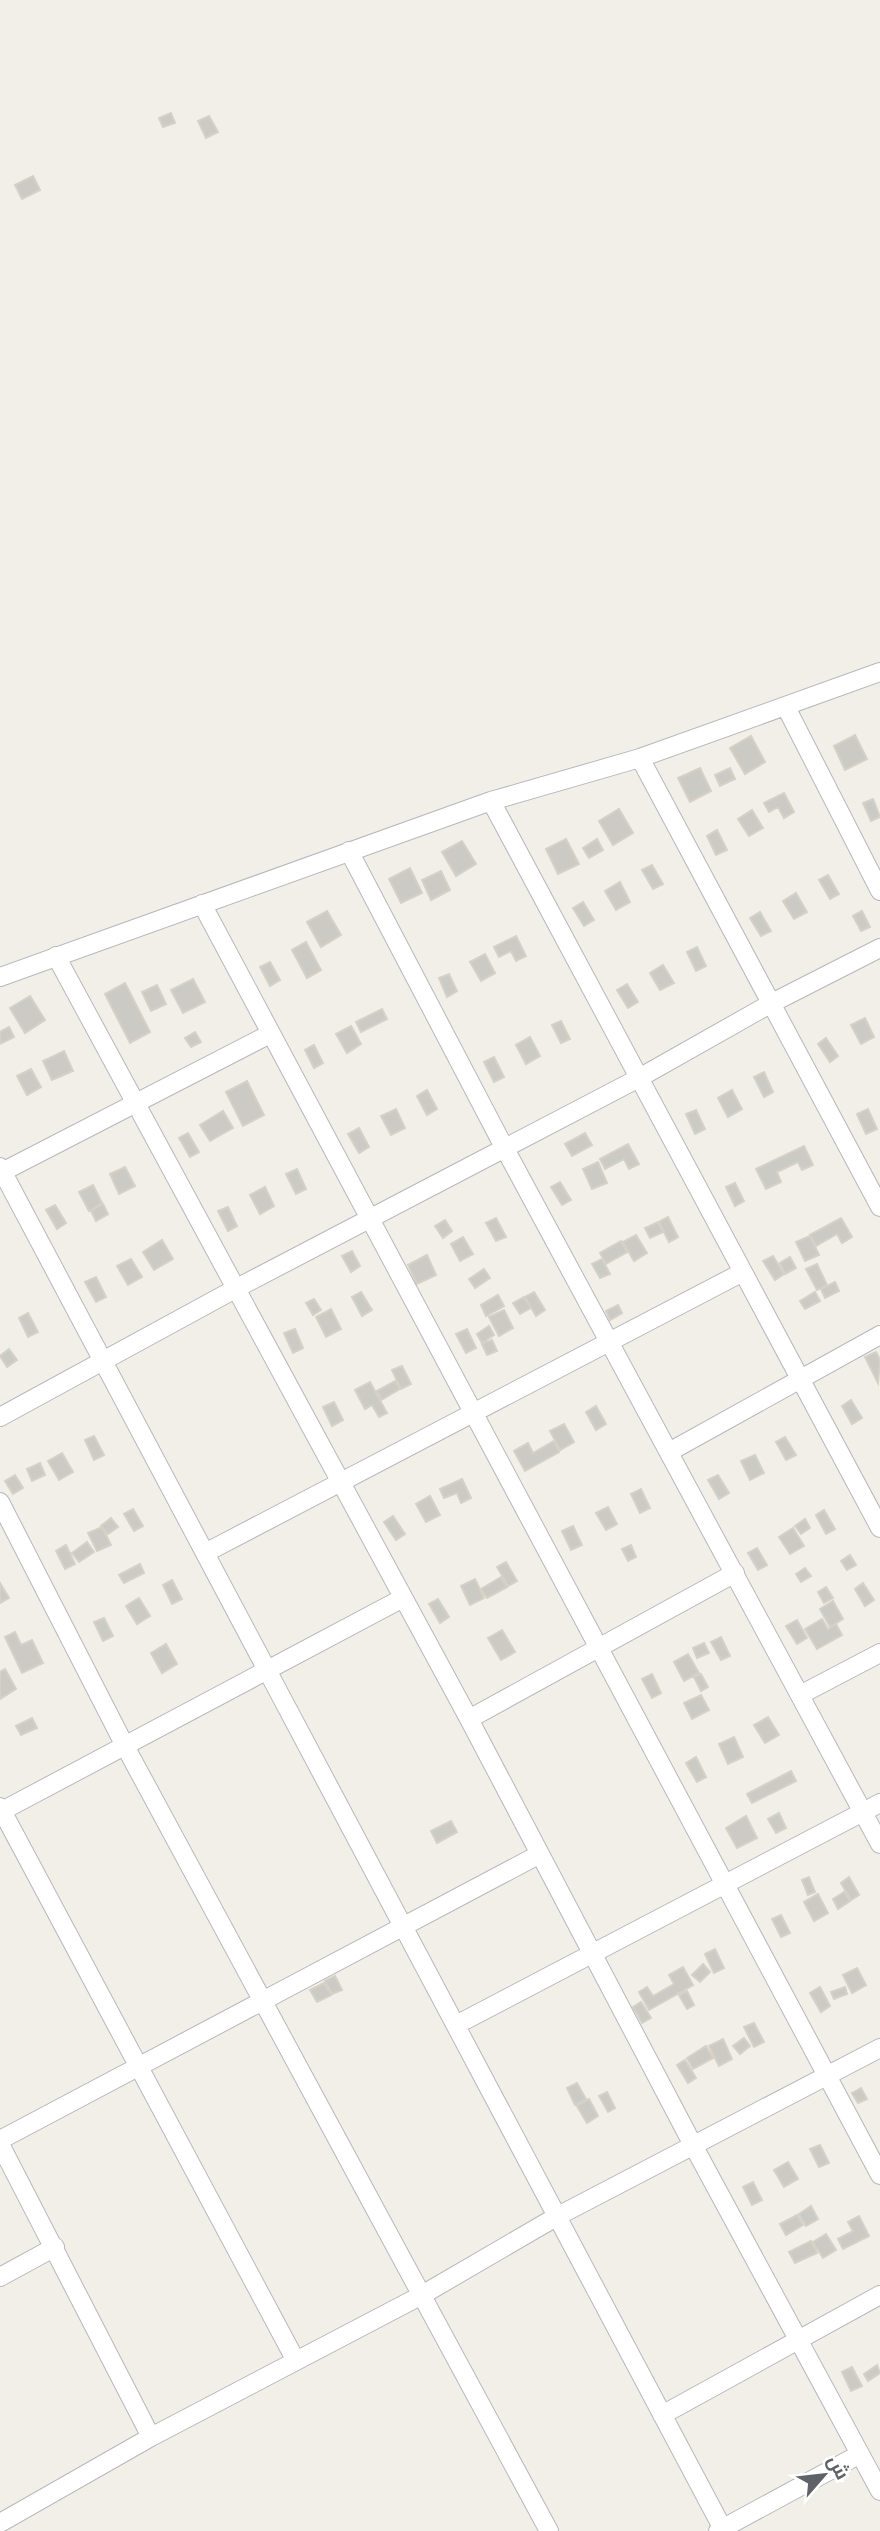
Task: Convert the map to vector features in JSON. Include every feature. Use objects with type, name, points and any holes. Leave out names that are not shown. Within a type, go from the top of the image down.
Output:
[{"type":"street","points":[[0,976],[491,801],[640,758],[880,673]]},
{"type":"street","points":[[786,706],[880,891]]},
{"type":"street","points":[[640,758],[880,1207]]},
{"type":"street","points":[[491,801],[880,1528]]},
{"type":"street","points":[[349,851],[504,1147],[880,1844]]},
{"type":"street","points":[[202,904],[880,2175]]},
{"type":"street","points":[[0,1417],[368,1218],[639,1078],[770,1004],[880,948]]},
{"type":"street","points":[[56,956],[341,1482],[880,2491]]},
{"type":"street","points":[[270,1034],[1,1171],[456,2025],[721,2530],[860,2454]]},
{"type":"street","points":[[205,1553],[743,1272]]},
{"type":"street","points":[[669,1452],[880,1335]]},
{"type":"street","points":[[0,1502],[125,1746],[549,2531]]},
{"type":"street","points":[[468,1719],[734,1573]]},
{"type":"street","points":[[296,2361],[1,1810],[402,1598]]},
{"type":"street","points":[[800,1695],[880,1653]]},
{"type":"street","points":[[456,2025],[880,1803]]},
{"type":"street","points":[[151,2437],[0,2142],[540,1854]]},
{"type":"street","points":[[0,2523],[151,2437],[422,2295],[556,2217],[880,2048]]},
{"type":"street","points":[[0,2277],[55,2247]]},
{"type":"street","points":[[662,2415],[880,2295]]},
{"type":"building","points":[[171,113],[175,123],[163,127],[159,118]]},
{"type":"building","points":[[209,116],[218,132],[206,138],[198,121]]},
{"type":"building","points":[[33,176],[40,190],[22,199],[15,185]]},
{"type":"building","points":[[855,735],[867,759],[845,770],[834,746]]},
{"type":"building","points":[[751,736],[765,762],[745,774],[730,748]]},
{"type":"building","points":[[700,768],[711,791],[690,802],[678,778]]},
{"type":"building","points":[[730,768],[735,779],[720,786],[715,775]]},
{"type":"building","points":[[784,793],[794,812],[784,818],[778,807],[769,812],[764,803]]},
{"type":"building","points":[[873,799],[880,817],[871,821],[863,803]]},
{"type":"building","points":[[619,809],[633,833],[613,845],[599,821]]},
{"type":"building","points":[[752,810],[763,828],[749,836],[738,819]]},
{"type":"building","points":[[717,830],[727,850],[716,855],[707,836]]},
{"type":"building","points":[[566,839],[579,864],[558,874],[546,849]]},
{"type":"building","points":[[566,839],[579,864],[558,874],[546,849]]},
{"type":"building","points":[[597,839],[603,850],[589,858],[583,848]]},
{"type":"building","points":[[462,841],[476,864],[456,876],[442,852]]},
{"type":"building","points":[[652,865],[663,884],[653,889],[642,870]]},
{"type":"building","points":[[410,868],[422,893],[401,903],[389,879]]},
{"type":"building","points":[[441,871],[450,890],[431,900],[422,880]]},
{"type":"building","points":[[828,875],[839,894],[830,899],[819,880]]},
{"type":"building","points":[[620,882],[630,902],[616,910],[605,891]]},
{"type":"building","points":[[796,893],[807,912],[794,919],[783,901]]},
{"type":"building","points":[[583,902],[594,920],[584,926],[573,908]]},
{"type":"building","points":[[327,911],[341,935],[321,947],[307,922]]},
{"type":"building","points":[[862,911],[870,927],[861,931],[853,916]]},
{"type":"building","points":[[760,912],[771,931],[761,936],[750,918]]},
{"type":"building","points":[[516,936],[526,956],[516,961],[511,951],[499,957],[494,947]]},
{"type":"building","points":[[306,942],[321,970],[307,978],[292,950]]},
{"type":"building","points":[[697,947],[706,966],[696,971],[687,952]]},
{"type":"building","points":[[485,954],[495,973],[481,981],[470,962]]},
{"type":"building","points":[[270,962],[280,980],[270,986],[260,967]]},
{"type":"building","points":[[663,965],[674,983],[660,990],[650,973]]},
{"type":"building","points":[[449,974],[457,991],[447,997],[439,978]]},
{"type":"building","points":[[193,979],[205,1002],[183,1013],[171,990]]},
{"type":"building","points":[[125,983],[150,1032],[130,1043],[105,994]]},
{"type":"building","points":[[627,984],[638,1002],[628,1008],[617,990]]},
{"type":"building","points":[[157,985],[166,1004],[151,1011],[142,992]]},
{"type":"building","points":[[30,996],[45,1020],[25,1033],[10,1008]]},
{"type":"building","points":[[382,1009],[387,1019],[361,1032],[356,1022]]},
{"type":"building","points":[[865,1018],[874,1037],[861,1044],[851,1025]]},
{"type":"building","points":[[561,1021],[570,1039],[561,1043],[552,1025]]},
{"type":"building","points":[[351,1026],[361,1044],[347,1053],[336,1034]]},
{"type":"building","points":[[9,1027],[14,1037],[0,1044],[0,1032]]},
{"type":"building","points":[[195,1032],[201,1042],[191,1047],[185,1038]]},
{"type":"building","points":[[530,1037],[540,1056],[526,1064],[516,1045]]},
{"type":"building","points":[[826,1038],[838,1056],[830,1062],[818,1044]]},
{"type":"building","points":[[314,1045],[323,1063],[314,1068],[305,1050]]},
{"type":"building","points":[[64,1051],[73,1071],[52,1080],[43,1061]]},
{"type":"building","points":[[494,1057],[504,1077],[494,1082],[484,1062]]},
{"type":"building","points":[[31,1069],[41,1087],[27,1095],[17,1076]]},
{"type":"building","points":[[764,1072],[773,1092],[764,1097],[754,1077]]},
{"type":"building","points":[[247,1081],[264,1115],[243,1126],[226,1092]]},
{"type":"building","points":[[427,1090],[437,1109],[427,1115],[417,1096]]},
{"type":"building","points":[[732,1090],[742,1109],[728,1117],[718,1098]]},
{"type":"building","points":[[396,1109],[405,1128],[391,1135],[381,1116]]},
{"type":"building","points":[[868,1109],[877,1129],[866,1134],[857,1114]]},
{"type":"building","points":[[696,1110],[705,1129],[695,1134],[686,1114]]},
{"type":"building","points":[[223,1111],[233,1128],[210,1141],[200,1125]]},
{"type":"building","points":[[359,1128],[369,1147],[359,1153],[348,1134]]},
{"type":"building","points":[[188,1133],[199,1152],[190,1157],[179,1138]]},
{"type":"building","points":[[585,1133],[592,1145],[572,1156],[565,1144]]},
{"type":"building","points":[[585,1133],[592,1145],[572,1156],[565,1144]]},
{"type":"building","points":[[628,1144],[639,1164],[629,1169],[624,1159],[605,1169],[600,1159]]},
{"type":"building","points":[[804,1146],[813,1165],[802,1170],[798,1162],[777,1172],[781,1182],[766,1189],[756,1169]]},
{"type":"building","points":[[598,1162],[607,1183],[592,1189],[583,1169]]},
{"type":"building","points":[[125,1167],[135,1186],[119,1194],[110,1174]]},
{"type":"building","points":[[297,1169],[306,1189],[296,1194],[286,1174]]},
{"type":"building","points":[[560,1182],[571,1200],[562,1205],[551,1187]]},
{"type":"building","points":[[735,1183],[744,1201],[735,1206],[726,1187]]},
{"type":"building","points":[[93,1185],[102,1203],[89,1211],[79,1192]]},
{"type":"building","points":[[93,1185],[102,1203],[89,1211],[79,1192]]},
{"type":"building","points":[[265,1187],[274,1206],[260,1214],[250,1195]]},
{"type":"building","points":[[103,1204],[108,1214],[96,1221],[91,1211]]},
{"type":"building","points":[[55,1205],[66,1223],[57,1229],[46,1210]]},
{"type":"building","points":[[228,1207],[237,1226],[228,1231],[218,1211]]},
{"type":"building","points":[[668,1217],[678,1237],[669,1242],[659,1222]]},
{"type":"building","points":[[496,1218],[506,1237],[496,1241],[486,1223]]},
{"type":"building","points":[[841,1218],[852,1237],[842,1243],[837,1234],[816,1246],[810,1235]]},
{"type":"building","points":[[445,1220],[452,1231],[443,1238],[435,1226]]},
{"type":"building","points":[[658,1222],[663,1232],[650,1238],[645,1228]]},
{"type":"building","points":[[636,1235],[647,1253],[634,1261],[623,1242]]},
{"type":"building","points":[[810,1236],[819,1255],[805,1261],[796,1242]]},
{"type":"building","points":[[463,1237],[473,1254],[460,1261],[451,1244]]},
{"type":"building","points":[[162,1240],[173,1259],[154,1270],[143,1252]]},
{"type":"building","points":[[621,1241],[627,1252],[606,1264],[600,1253]]},
{"type":"building","points":[[352,1251],[360,1266],[351,1272],[342,1256]]},
{"type":"building","points":[[427,1255],[436,1275],[417,1284],[408,1265]]},
{"type":"building","points":[[773,1256],[784,1274],[775,1280],[763,1261]]},
{"type":"building","points":[[790,1257],[796,1268],[785,1274],[780,1263]]},
{"type":"building","points":[[131,1259],[142,1277],[128,1285],[117,1266]]},
{"type":"building","points":[[602,1259],[610,1274],[600,1278],[592,1264]]},
{"type":"building","points":[[817,1264],[827,1285],[817,1290],[806,1269]]},
{"type":"building","points":[[484,1269],[490,1278],[475,1288],[469,1279]]},
{"type":"building","points":[[96,1277],[106,1297],[96,1302],[85,1282]]},
{"type":"building","points":[[835,1282],[839,1291],[825,1298],[821,1289]]},
{"type":"building","points":[[361,1292],[372,1310],[362,1316],[352,1297]]},
{"type":"building","points":[[534,1292],[545,1310],[536,1316],[525,1297]]},
{"type":"building","points":[[815,1292],[820,1301],[805,1309],[800,1301]]},
{"type":"building","points":[[498,1295],[504,1306],[486,1316],[481,1305]]},
{"type":"building","points":[[524,1297],[531,1308],[520,1314],[513,1303]]},
{"type":"building","points":[[314,1299],[321,1310],[313,1315],[306,1303]]},
{"type":"building","points":[[618,1305],[622,1313],[610,1320],[606,1311]]},
{"type":"building","points":[[331,1309],[341,1329],[326,1337],[316,1317]]},
{"type":"building","points":[[504,1310],[513,1328],[499,1336],[489,1317]]},
{"type":"building","points":[[28,1313],[38,1332],[28,1337],[19,1318]]},
{"type":"building","points":[[28,1313],[38,1332],[28,1337],[19,1318]]},
{"type":"building","points":[[489,1326],[494,1335],[482,1343],[477,1334]]},
{"type":"building","points":[[295,1329],[303,1348],[293,1353],[284,1333]]},
{"type":"building","points":[[467,1329],[476,1348],[466,1353],[456,1334]]},
{"type":"building","points":[[492,1340],[497,1351],[487,1355],[482,1344]]},
{"type":"building","points":[[9,1349],[17,1360],[7,1367],[0,1356]]},
{"type":"building","points":[[9,1349],[17,1360],[7,1367],[0,1356]]},
{"type":"building","points":[[876,1352],[880,1360],[878,1383],[865,1357]]},
{"type":"building","points":[[402,1366],[411,1384],[401,1389],[392,1370]]},
{"type":"building","points":[[395,1381],[400,1389],[381,1400],[377,1391]]},
{"type":"building","points":[[370,1382],[387,1413],[379,1417],[372,1405],[365,1409],[355,1390]]},
{"type":"building","points":[[851,1400],[862,1418],[852,1424],[842,1406]]},
{"type":"building","points":[[334,1402],[343,1420],[332,1426],[323,1407]]},
{"type":"building","points":[[596,1406],[606,1424],[596,1430],[586,1412]]},
{"type":"building","points":[[564,1424],[574,1442],[560,1450],[550,1431]]},
{"type":"building","points":[[564,1424],[574,1442],[560,1450],[550,1431]]},
{"type":"building","points":[[94,1436],[104,1455],[94,1460],[85,1440]]},
{"type":"building","points":[[785,1437],[796,1455],[786,1460],[776,1442]]},
{"type":"building","points":[[554,1441],[559,1452],[525,1471],[514,1451],[528,1443],[533,1453]]},
{"type":"building","points":[[62,1453],[73,1472],[59,1480],[48,1461]]},
{"type":"building","points":[[62,1453],[73,1472],[59,1480],[48,1461]]},
{"type":"building","points":[[755,1455],[764,1473],[750,1480],[741,1461]]},
{"type":"building","points":[[40,1463],[45,1475],[32,1481],[27,1469]]},
{"type":"building","points":[[15,1475],[23,1488],[13,1494],[5,1481]]},
{"type":"building","points":[[718,1475],[729,1493],[719,1499],[708,1480]]},
{"type":"building","points":[[462,1479],[471,1498],[461,1503],[457,1493],[444,1498],[440,1489]]},
{"type":"building","points":[[641,1489],[650,1508],[640,1513],[631,1494]]},
{"type":"building","points":[[430,1496],[440,1515],[426,1522],[416,1504]]},
{"type":"building","points":[[608,1507],[617,1524],[606,1530],[596,1513]]},
{"type":"building","points":[[133,1509],[143,1526],[134,1531],[124,1514]]},
{"type":"building","points":[[824,1510],[835,1529],[826,1534],[816,1515]]},
{"type":"building","points":[[393,1516],[405,1534],[396,1540],[384,1522]]},
{"type":"building","points":[[111,1518],[118,1527],[108,1534],[101,1526]]},
{"type":"building","points":[[805,1519],[810,1528],[801,1534],[795,1526]]},
{"type":"building","points":[[573,1526],[582,1545],[571,1550],[562,1531]]},
{"type":"building","points":[[102,1527],[111,1545],[97,1551],[88,1533]]},
{"type":"building","points":[[793,1528],[804,1546],[790,1554],[779,1537]]},
{"type":"building","points":[[87,1542],[94,1552],[79,1562],[72,1553]]},
{"type":"building","points":[[66,1545],[75,1564],[65,1569],[56,1551]]},
{"type":"building","points":[[631,1545],[636,1557],[628,1561],[622,1549]]},
{"type":"building","points":[[757,1548],[767,1565],[758,1570],[748,1553]]},
{"type":"building","points":[[850,1555],[856,1565],[847,1570],[841,1561]]},
{"type":"building","points":[[506,1562],[517,1581],[508,1586],[497,1567]]},
{"type":"building","points":[[140,1564],[144,1573],[124,1583],[119,1575]]},
{"type":"building","points":[[805,1568],[811,1576],[801,1582],[796,1574]]},
{"type":"building","points":[[501,1577],[507,1587],[487,1598],[481,1589]]},
{"type":"building","points":[[475,1579],[484,1598],[470,1605],[461,1586]]},
{"type":"building","points":[[172,1580],[182,1599],[172,1604],[163,1585]]},
{"type":"building","points":[[0,1583],[9,1598],[0,1603]]},
{"type":"building","points":[[863,1583],[874,1600],[865,1606],[855,1589]]},
{"type":"building","points":[[826,1587],[833,1598],[824,1603],[818,1592]]},
{"type":"building","points":[[139,1598],[150,1616],[137,1624],[126,1606]]},
{"type":"building","points":[[438,1599],[449,1617],[440,1623],[429,1604]]},
{"type":"building","points":[[833,1601],[843,1619],[830,1627],[820,1609]]},
{"type":"building","points":[[104,1618],[113,1636],[103,1641],[94,1622]]},
{"type":"building","points":[[822,1619],[828,1629],[836,1624],[842,1635],[817,1649],[805,1629]]},
{"type":"building","points":[[797,1620],[807,1638],[797,1644],[786,1626]]},
{"type":"building","points":[[502,1630],[515,1652],[501,1660],[488,1638]]},
{"type":"building","points":[[15,1632],[21,1645],[32,1640],[43,1663],[22,1673],[5,1637]]},
{"type":"building","points":[[721,1637],[730,1656],[721,1660],[711,1642]]},
{"type":"building","points":[[704,1643],[709,1653],[697,1658],[693,1648]]},
{"type":"building","points":[[166,1644],[177,1664],[162,1673],[151,1653]]},
{"type":"building","points":[[688,1654],[699,1673],[684,1681],[674,1662]]},
{"type":"building","points":[[5,1669],[16,1689],[0,1699],[0,1672]]},
{"type":"building","points":[[652,1674],[661,1693],[652,1698],[642,1679]]},
{"type":"building","points":[[701,1674],[708,1687],[701,1691],[694,1677]]},
{"type":"building","points":[[701,1695],[709,1710],[692,1719],[684,1703]]},
{"type":"building","points":[[768,1717],[779,1735],[765,1743],[754,1725]]},
{"type":"building","points":[[32,1718],[37,1728],[21,1735],[16,1726]]},
{"type":"building","points":[[734,1737],[743,1757],[728,1764],[719,1744]]},
{"type":"building","points":[[696,1757],[706,1777],[697,1782],[686,1763]]},
{"type":"building","points":[[791,1771],[796,1781],[752,1803],[747,1794]]},
{"type":"building","points":[[779,1813],[786,1828],[776,1833],[768,1819]]},
{"type":"building","points":[[746,1816],[757,1838],[737,1848],[726,1828]]},
{"type":"building","points":[[451,1821],[457,1832],[437,1843],[431,1831]]},
{"type":"building","points":[[809,1877],[815,1892],[808,1895],[802,1880]]},
{"type":"building","points":[[849,1877],[859,1895],[851,1900],[841,1883]]},
{"type":"building","points":[[844,1892],[850,1901],[838,1909],[833,1899]]},
{"type":"building","points":[[818,1894],[828,1913],[814,1921],[804,1902]]},
{"type":"building","points":[[818,1894],[828,1913],[814,1921],[804,1902]]},
{"type":"building","points":[[781,1915],[790,1933],[781,1937],[772,1919]]},
{"type":"building","points":[[715,1949],[724,1968],[714,1973],[705,1954]]},
{"type":"building","points":[[703,1964],[710,1972],[700,1982],[692,1975]]},
{"type":"building","points":[[703,1964],[710,1972],[700,1982],[692,1975]]},
{"type":"building","points":[[683,1967],[693,1985],[649,2010],[639,1992],[647,1987],[653,1996],[674,1984],[669,1975]]},
{"type":"building","points":[[857,1968],[866,1985],[852,1993],[843,1975]]},
{"type":"building","points":[[335,1976],[342,1990],[332,1994],[325,1981]]},
{"type":"building","points":[[324,1983],[331,1995],[317,2002],[310,1990]]},
{"type":"building","points":[[820,1987],[830,2006],[821,2012],[810,1993]]},
{"type":"building","points":[[845,1987],[847,1994],[834,1999],[831,1992]]},
{"type":"building","points":[[687,1991],[694,2005],[687,2009],[679,1995]]},
{"type":"building","points":[[641,2002],[651,2018],[642,2023],[633,2007]]},
{"type":"building","points":[[754,2023],[764,2042],[754,2047],[744,2027]]},
{"type":"building","points":[[744,2038],[750,2046],[740,2054],[733,2046]]},
{"type":"building","points":[[723,2039],[732,2059],[719,2066],[709,2046]]},
{"type":"building","points":[[706,2046],[713,2058],[693,2069],[687,2058]]},
{"type":"building","points":[[685,2060],[696,2078],[688,2083],[677,2065]]},
{"type":"building","points":[[577,2083],[586,2099],[575,2105],[567,2088]]},
{"type":"building","points":[[861,2088],[867,2099],[858,2103],[852,2093]]},
{"type":"building","points":[[607,2092],[615,2108],[608,2112],[599,2096]]},
{"type":"building","points":[[589,2099],[598,2116],[587,2123],[577,2106]]},
{"type":"building","points":[[820,2145],[829,2163],[819,2167],[810,2149]]},
{"type":"building","points":[[788,2162],[798,2179],[784,2187],[774,2170]]},
{"type":"building","points":[[753,2182],[762,2200],[752,2205],[743,2187]]},
{"type":"building","points":[[811,2206],[818,2219],[806,2226],[799,2214]]},
{"type":"building","points":[[797,2215],[803,2225],[786,2235],[780,2224]]},
{"type":"building","points":[[859,2216],[869,2236],[843,2249],[838,2239],[853,2231],[848,2222]]},
{"type":"building","points":[[826,2234],[836,2250],[823,2258],[813,2242]]},
{"type":"building","points":[[811,2241],[817,2253],[795,2263],[789,2252]]},
{"type":"building","points":[[877,2365],[880,2373],[868,2381],[864,2374]]},
{"type":"building","points":[[852,2367],[862,2386],[851,2391],[842,2372]]}]
